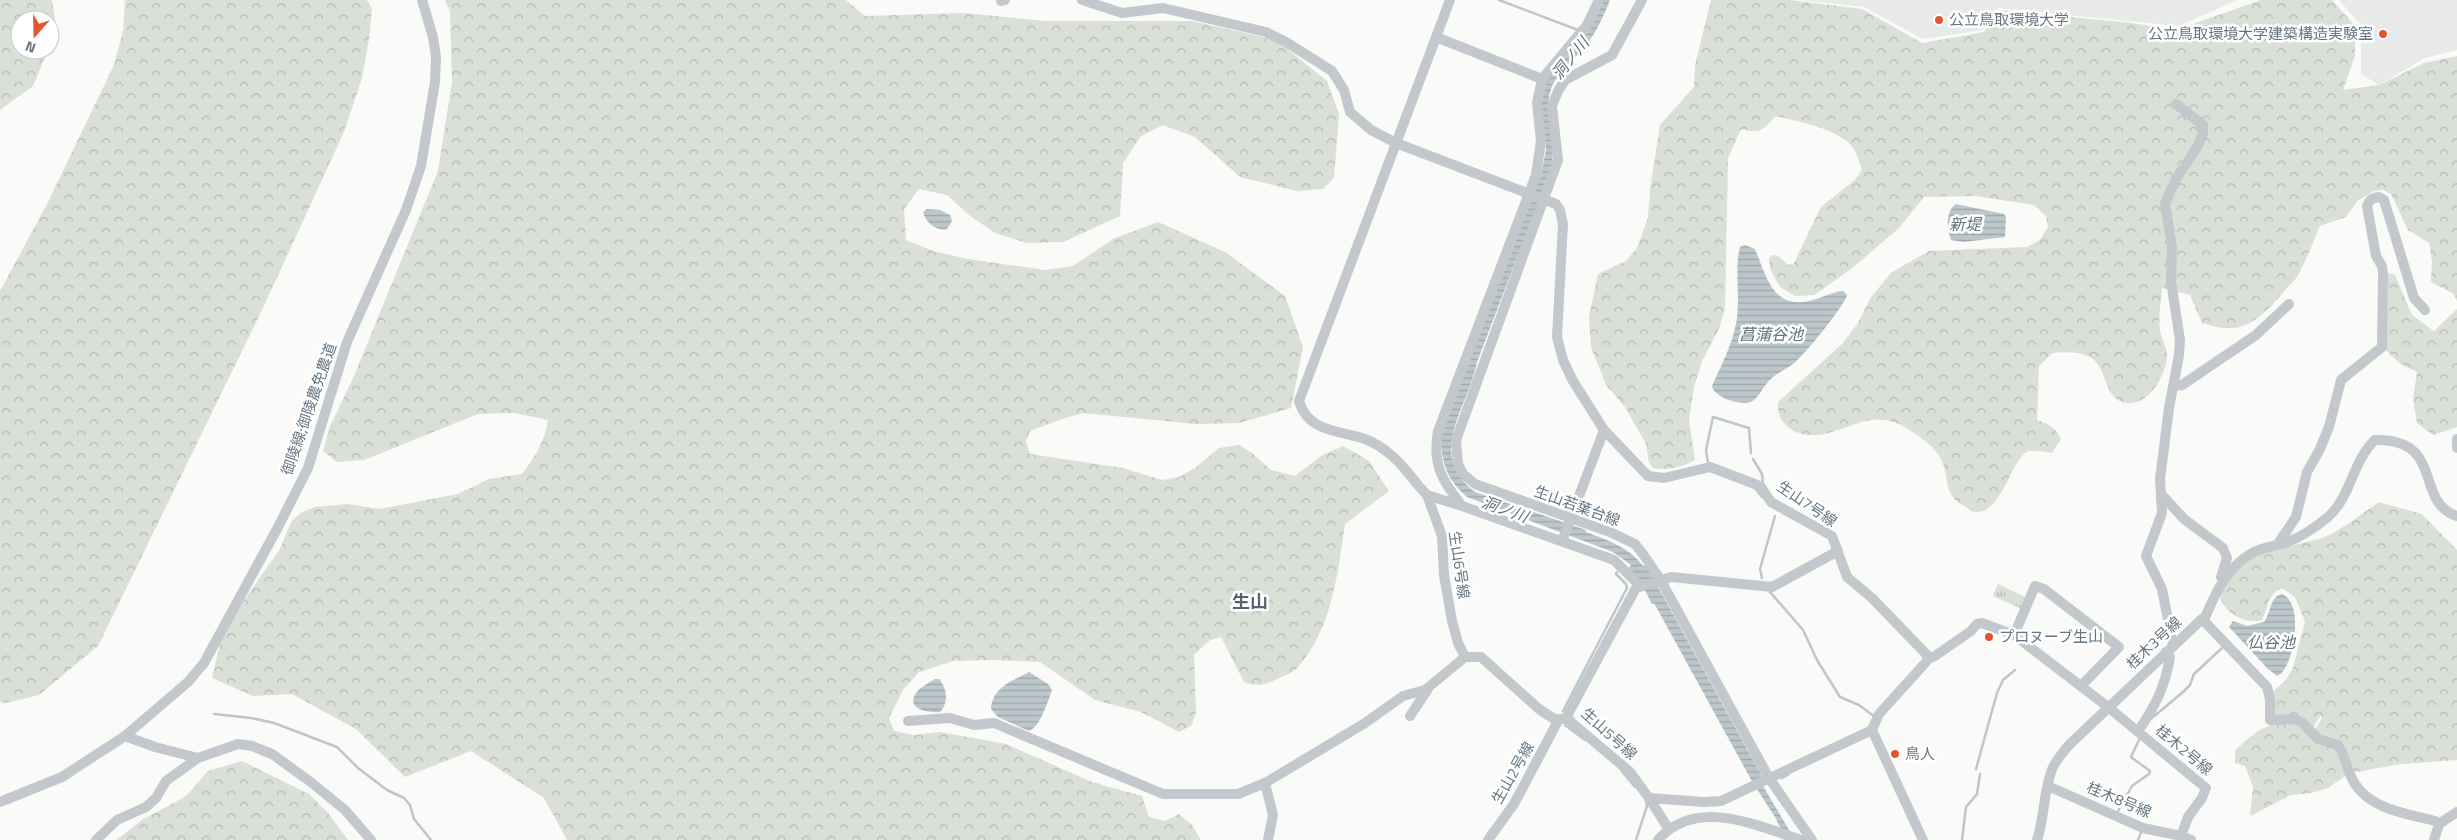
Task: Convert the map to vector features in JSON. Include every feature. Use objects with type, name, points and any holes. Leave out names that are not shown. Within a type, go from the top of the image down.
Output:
[{"type":"street","name":"御陵線;御陵農免農道","points":[[0,802],[62,777],[125,736],[188,682],[204,663],[278,529],[308,468],[347,342],[406,210],[421,166],[435,82],[436,57],[433,37],[422,0]]},
{"type":"street","points":[[1082,0],[1122,13],[1163,8],[1266,32],[1309,55],[1337,76],[1344,90],[1350,112],[1357,120],[1371,130],[1396,142],[1544,198]]},
{"type":"street","points":[[1427,495],[1391,454],[1366,440],[1318,426],[1302,410],[1299,401],[1450,0]]},
{"type":"street","points":[[1462,506],[1450,491],[1438,468],[1435,448],[1438,431],[1540,160],[1541,141],[1537,103],[1542,79],[1587,25],[1599,0]]},
{"type":"street","name":"生山若葉台線","points":[[1642,0],[1612,55],[1565,80],[1552,106],[1558,160],[1460,429],[1456,442],[1458,464],[1463,474],[1475,484],[1571,518],[1635,544],[1660,579],[1769,778],[1812,840]]},
{"type":"street","points":[[1436,37],[1542,79]]},
{"type":"street","points":[[2169,648],[2162,589],[2146,556],[2162,513],[2163,454],[2180,340],[2171,281],[2172,247],[2166,204],[2176,178],[2191,158],[2203,134],[2203,125],[2176,104]]},
{"type":"street","points":[[2277,544],[2298,512],[2307,472],[2319,451],[2328,427],[2341,380],[2382,347],[2383,274],[2382,266],[2376,256],[2367,206],[2369,200],[2373,198],[2380,197],[2384,200],[2414,298],[2425,310]]},
{"type":"street","name":"生山7号線","points":[[1544,198],[1556,204],[1560,210],[1562,224],[1557,337],[1563,360],[1573,381],[1604,430],[1648,476],[1664,478],[1710,468],[1761,487],[1771,502],[1832,536],[1847,578],[1872,598],[1927,655],[1927,659]]},
{"type":"street","points":[[2174,386],[2182,385],[2256,335],[2289,304]]},
{"type":"street","points":[[1562,541],[1604,430]]},
{"type":"street","points":[[2457,439],[2457,448]]},
{"type":"street","points":[[2220,585],[2244,558],[2254,552],[2293,538],[2328,517],[2340,503],[2366,451],[2375,440],[2398,442],[2417,454],[2441,508],[2457,516]]},
{"type":"street","points":[[2161,494],[2184,519],[2223,548],[2227,558],[2220,585],[2204,620]]},
{"type":"street","name":"生山6号線","points":[[1427,495],[1614,560],[1640,586]]},
{"type":"street","name":"生山6号線","points":[[1427,495],[1442,536],[1444,575],[1452,621],[1458,643],[1465,657]]},
{"type":"street","points":[[1640,586],[1671,576],[1772,586],[1838,551]]},
{"type":"street","name":"生山5号線","points":[[1640,586],[1636,588],[1628,601],[1564,719],[1630,772],[1668,828]]},
{"type":"street","points":[[2014,636],[2035,586],[2044,589],[2120,646],[2081,686]]},
{"type":"street","name":"桂木3号線","points":[[2037,840],[2053,767],[2069,745],[2169,648],[2202,619],[2266,687],[2269,693],[2270,720],[2295,719],[2302,722],[2318,739],[2338,745],[2356,785],[2376,803],[2439,824]]},
{"type":"street","name":"桂木2号線","points":[[1927,659],[1942,651],[1977,624],[1982,623],[2014,636],[2108,707],[2206,788],[2202,798],[2188,817],[2186,838]]},
{"type":"street","name":"桂木2号線","points":[[2138,731],[2161,695],[2170,657],[2169,648]]},
{"type":"street","points":[[1410,716],[1429,688],[1465,657],[1482,657],[1539,709],[1554,718],[1564,719]]},
{"type":"street","points":[[1649,798],[1704,802],[1721,801],[1872,730],[1879,714],[1927,659]]},
{"type":"street","points":[[908,721],[950,718],[974,725],[994,724],[1163,794],[1212,793],[1226,796],[1238,794],[1265,783],[1365,723],[1403,696],[1429,688]]},
{"type":"street","name":"生山2号線","points":[[1488,840],[1514,804],[1564,719]]},
{"type":"street","points":[[1872,730],[1923,840]]},
{"type":"street","points":[[125,736],[155,747],[198,758]]},
{"type":"street","points":[[96,840],[117,820],[146,807],[156,798],[166,781],[198,758],[238,744],[252,746],[272,754],[312,782],[345,810],[371,840]]},
{"type":"street","points":[[1265,783],[1273,815],[1268,840]]},
{"type":"street","name":"桂木8号線","points":[[2048,786],[2143,828],[2186,838]]},
{"type":"street","points":[[2434,840],[2439,824],[2457,812]]},
{"type":"street","points":[[1658,840],[1668,828],[1711,816],[1761,825],[1801,840]]},
{"type":"shaded area","name":"公立鳥取環境大学","points":[[1799,0],[2238,0],[2179,26],[1998,8],[1983,30],[1923,39],[1864,7]]},
{"type":"shaded area","points":[[2339,0],[2457,0],[2457,50],[2425,58],[2379,85],[2361,74],[2361,25]]},
{"type":"green space","points":[[0,0],[52,0],[54,10],[10,10],[10,60],[44,60],[33,86],[0,110]]},
{"type":"green space","points":[[125,0],[367,0],[372,9],[362,78],[344,132],[262,310],[98,646],[39,695],[6,703],[0,702],[0,291],[47,204],[114,65],[123,31]]},
{"type":"green space","points":[[445,0],[846,0],[865,16],[963,13],[1045,21],[1192,21],[1276,40],[1327,81],[1339,114],[1334,178],[1323,189],[1297,191],[1240,177],[1195,137],[1163,125],[1141,136],[1123,163],[1120,216],[1063,242],[1027,243],[995,233],[969,215],[947,195],[919,189],[904,209],[906,240],[933,251],[968,259],[1045,270],[1073,266],[1113,239],[1158,222],[1225,252],[1285,296],[1303,347],[1291,408],[1239,423],[1196,424],[1083,413],[1030,431],[1026,441],[1030,454],[1123,468],[1162,480],[1179,477],[1195,468],[1219,448],[1239,445],[1252,453],[1271,470],[1295,476],[1321,456],[1343,446],[1369,461],[1389,491],[1345,524],[1336,581],[1326,618],[1309,653],[1297,668],[1269,683],[1261,685],[1248,684],[1244,682],[1221,637],[1210,640],[1194,655],[1196,712],[1192,725],[1179,732],[1141,712],[1095,700],[1040,662],[953,661],[919,672],[903,690],[889,718],[894,731],[914,735],[940,732],[1006,744],[1092,782],[1142,796],[1149,817],[1165,821],[1179,814],[1192,825],[1201,840],[567,840],[544,798],[471,751],[405,777],[356,729],[292,694],[253,696],[212,678],[220,643],[240,606],[280,549],[291,522],[302,512],[315,507],[348,504],[379,509],[458,494],[489,479],[522,474],[542,442],[548,420],[514,413],[478,414],[364,460],[337,462],[323,451],[330,426],[354,376],[438,171],[452,82],[450,12]]},
{"type":"green space","points":[[1711,0],[1790,0],[1862,9],[1922,43],[1984,32],[1999,10],[2132,23],[2176,30],[2261,0],[2332,0],[2355,26],[2355,55],[2343,90],[2379,85],[2424,63],[2457,56],[2457,301],[2454,294],[2431,282],[2432,261],[2429,243],[2408,230],[2391,194],[2383,190],[2374,191],[2358,200],[2346,217],[2320,226],[2296,278],[2272,305],[2255,320],[2246,325],[2237,328],[2226,328],[2202,323],[2190,295],[2162,288],[2159,325],[2167,353],[2166,364],[2154,389],[2139,401],[2131,403],[2122,402],[2116,398],[2111,393],[2100,367],[2090,357],[2076,353],[2052,353],[2039,366],[2037,420],[2051,426],[2061,439],[2052,453],[2029,451],[2023,455],[1993,503],[1985,510],[1973,512],[1953,497],[1948,486],[1944,466],[1937,453],[1925,440],[1909,429],[1893,422],[1877,419],[1833,432],[1808,435],[1788,427],[1780,417],[1778,402],[1842,344],[1858,323],[1871,297],[1892,272],[1929,251],[2027,247],[2040,240],[2048,227],[2046,216],[2034,205],[1976,196],[1924,197],[1899,228],[1851,269],[1814,295],[1795,296],[1780,287],[1770,269],[1769,258],[1772,255],[1778,256],[1787,264],[1793,265],[1821,207],[1855,180],[1862,170],[1851,146],[1838,135],[1812,125],[1776,116],[1761,130],[1741,129],[1728,158],[1725,309],[1719,329],[1702,361],[1694,387],[1689,420],[1695,460],[1675,468],[1653,468],[1649,463],[1646,444],[1625,407],[1606,385],[1591,347],[1589,317],[1598,274],[1626,261],[1637,248],[1648,218],[1650,190],[1660,125],[1694,87],[1695,65]]},
{"type":"green space","points":[[2386,272],[2395,275],[2412,315],[2434,331],[2457,309],[2457,427],[2433,435],[2417,423],[2413,399],[2417,372],[2399,363],[2386,350]]},
{"type":"green space","points":[[2379,502],[2422,514],[2457,550],[2457,760],[2401,764],[2351,773],[2345,753],[2313,733],[2322,718],[2320,716],[2311,731],[2303,722],[2274,720],[2271,693],[2285,681],[2293,668],[2305,621],[2295,597],[2282,588],[2277,591],[2270,598],[2262,620],[2256,621],[2243,619],[2231,613],[2220,598],[2228,580],[2238,567],[2250,558],[2263,552],[2310,541],[2334,533]]},
{"type":"green space","points":[[1998,584],[2025,597],[2020,608],[1993,596]]},
{"type":"green space","points":[[2294,721],[2335,745],[2348,774],[2328,788],[2311,793],[2291,795],[2250,816],[2253,787],[2245,766],[2235,763],[2235,751],[2262,729]]},
{"type":"green space","points":[[242,761],[309,794],[328,813],[348,840],[116,840],[142,820],[186,796],[208,771]]},
{"type":"water","name":"洞ノ川","points":[[1604,0],[1610,0],[1594,34],[1558,76],[1551,89],[1548,108],[1552,149],[1551,169],[1459,413],[1451,446],[1453,462],[1460,477],[1475,492],[1586,530],[1586,532],[1610,541],[1624,549],[1643,566],[1646,565],[1763,778],[1763,786],[1795,840],[1786,840],[1775,817],[1753,783],[1654,603],[1652,604],[1640,581],[1629,568],[1631,565],[1613,552],[1467,497],[1454,484],[1446,470],[1442,454],[1441,436],[1541,175],[1546,149],[1541,99],[1544,83],[1585,36]]},
{"type":"water","name":"新堤","points":[[1956,204],[2004,214],[2006,217],[2005,237],[1964,242],[1951,240],[1948,225],[1949,216],[1952,207]]},
{"type":"water","points":[[927,209],[940,210],[950,215],[952,221],[947,229],[936,228],[929,223],[923,212]]},
{"type":"water","name":"菖蒲谷池","points":[[1745,245],[1755,249],[1768,281],[1780,296],[1789,301],[1813,300],[1843,291],[1847,295],[1832,319],[1798,359],[1771,379],[1754,400],[1744,403],[1724,398],[1712,386],[1734,332],[1738,305],[1738,255],[1740,247]]},
{"type":"water","name":"仏谷池","points":[[2282,594],[2289,600],[2295,622],[2292,650],[2288,662],[2283,671],[2277,676],[2267,668],[2229,627],[2233,621],[2247,626],[2264,622],[2273,601],[2278,595]]},
{"type":"water","points":[[1029,672],[1048,684],[1052,690],[1040,719],[1033,729],[1029,731],[998,717],[991,709],[992,702],[999,690]]},
{"type":"water","points":[[935,679],[939,679],[945,691],[946,700],[943,708],[940,712],[930,712],[916,707],[913,699],[916,693]]},
{"type":"waterway","name":"洞ノ川","points":[[1499,0],[1578,30]]},
{"type":"waterway","points":[[1713,417],[1749,428],[1751,453]]},
{"type":"waterway","points":[[1708,463],[1706,450],[1713,417]]},
{"type":"waterway","points":[[1753,459],[1762,474],[1763,485]]},
{"type":"waterway","points":[[1755,488],[1762,497]]},
{"type":"waterway","points":[[1762,578],[1760,569],[1775,516]]},
{"type":"waterway","points":[[1563,711],[1627,588],[1626,584],[1616,574],[1617,572]]},
{"type":"waterway","points":[[1770,592],[1803,630],[1817,660],[1840,697],[1859,705],[1875,717]]},
{"type":"waterway","points":[[2152,718],[2183,692],[2190,685],[2194,674],[2222,648]]},
{"type":"waterway","points":[[1976,769],[1997,693],[2003,680],[2015,670]]},
{"type":"waterway","points":[[214,714],[251,718],[274,723],[337,747],[358,768],[387,790],[404,798],[410,805],[414,819],[431,840]]},
{"type":"waterway","points":[[1565,725],[1585,740]]},
{"type":"waterway","points":[[2118,811],[2132,786],[2149,774],[2150,771],[2131,757],[2139,740]]},
{"type":"waterway","points":[[1621,770],[1635,787]]},
{"type":"waterway","points":[[1962,840],[1966,807],[1977,794],[1980,774]]},
{"type":"waterway","points":[[1782,778],[1788,775]]},
{"type":"waterway","points":[[1636,840],[1647,806],[1646,801]]},
{"type":"waterway","points":[[2138,840],[2141,832]]},
{"type":"place","name":"公立鳥取環境大学","points":[[1939,20]]},
{"type":"place","name":"公立鳥取環境大学建築構造実験室","points":[[2383,34]]},
{"type":"place","name":"プロヌーブ生山","points":[[1989,637]]},
{"type":"place","name":"鳥人","points":[[1895,754]]},
{"type":"district","name":"生山","points":[[1250,602]]}]
